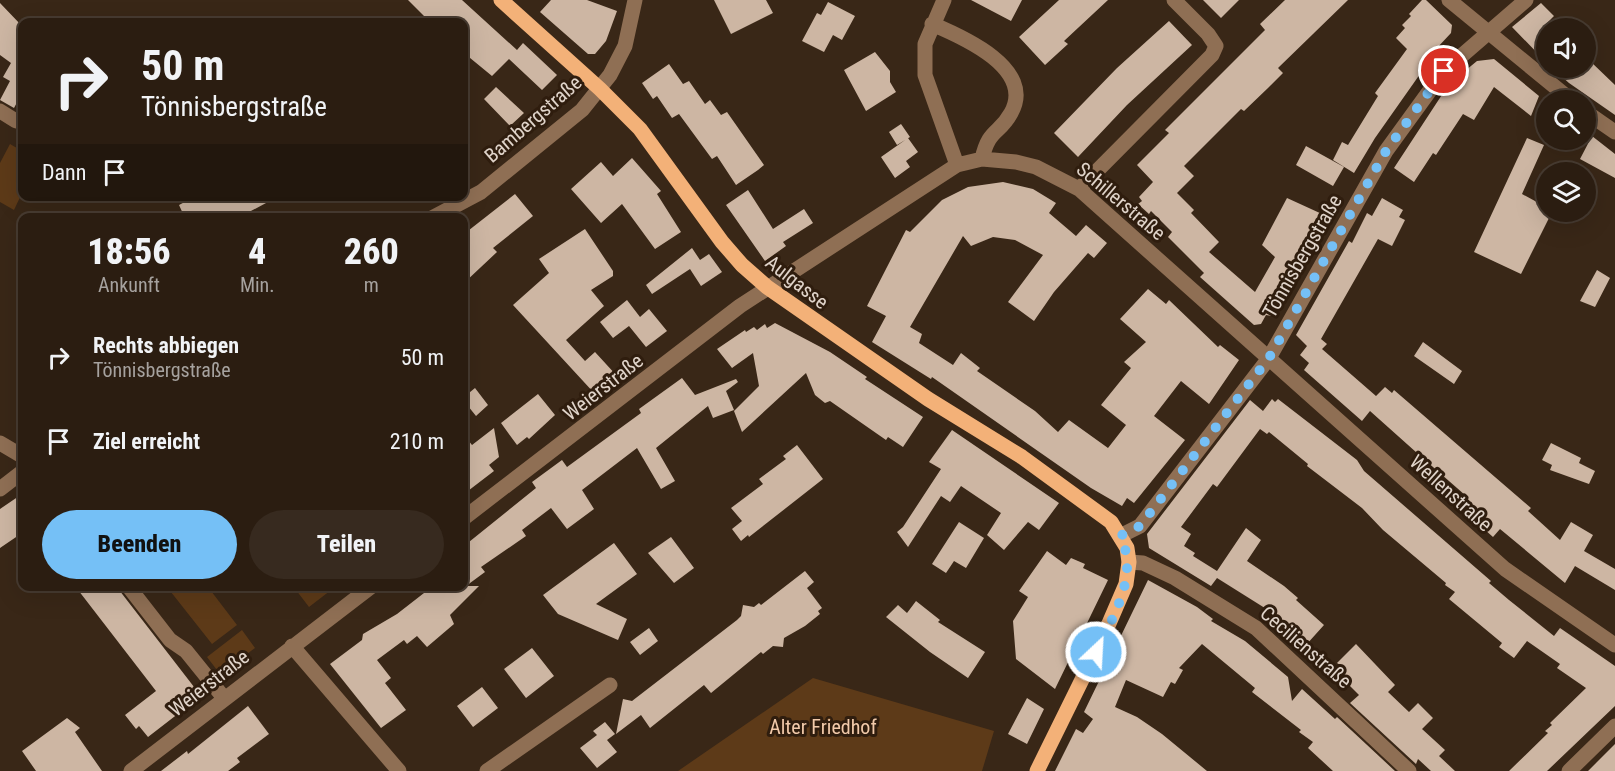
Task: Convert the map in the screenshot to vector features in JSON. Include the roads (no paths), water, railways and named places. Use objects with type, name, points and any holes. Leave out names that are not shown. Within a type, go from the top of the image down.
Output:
[{"type":"main road","name":"Aulgasse","points":[[501,0],[600,89],[640,129],[722,242],[742,265],[767,287],[928,399],[1022,457],[1095,509],[1111,522],[1120,536]]},
{"type":"main road","points":[[1037,771],[1104,635],[1126,584],[1129,562],[1127,548],[1120,536]]},
{"type":"street","name":"Bambergstraße","points":[[468,199],[481,192],[582,110],[600,89],[625,46],[635,0]]},
{"type":"street","points":[[944,0],[925,44],[925,75],[957,165]]},
{"type":"street","points":[[1078,189],[1212,55],[1216,46],[1208,34],[1174,0]]},
{"type":"street","points":[[1449,0],[1558,90]]},
{"type":"street","name":"Tönnisbergstraße","points":[[1120,536],[1140,526],[1269,358],[1386,151],[1444,71],[1526,0]]},
{"type":"street","points":[[932,24],[982,50],[1012,75],[1016,83],[1018,96],[1011,113],[990,134],[982,159]]},
{"type":"street","points":[[0,111],[18,120]]},
{"type":"street","points":[[1596,119],[1615,132]]},
{"type":"street","name":"Schillerstraße","points":[[767,287],[957,165],[982,159],[1036,167],[1078,189],[1269,358]]},
{"type":"street","name":"Bambergstraße","points":[[441,213],[464,201]]},
{"type":"street","name":"Weierstraße","points":[[468,515],[767,287]]},
{"type":"street","name":"Wellenstraße","points":[[1269,358],[1505,569],[1615,645]]},
{"type":"street","points":[[0,443],[18,454]]},
{"type":"street","points":[[0,489],[18,475]]},
{"type":"street","name":"Cecilienstraße","points":[[1129,562],[1143,563],[1175,578],[1256,628],[1409,771]]},
{"type":"street","points":[[132,591],[170,640],[186,651],[224,698]]},
{"type":"street","name":"Weierstraße","points":[[131,771],[365,591]]},
{"type":"street","points":[[292,646],[399,771]]},
{"type":"street","points":[[487,771],[610,685]]},
{"type":"street","points":[[1569,771],[1615,726]]},
{"type":"park label","name":"Alter Friedhof","points":[[823,727]]}]
